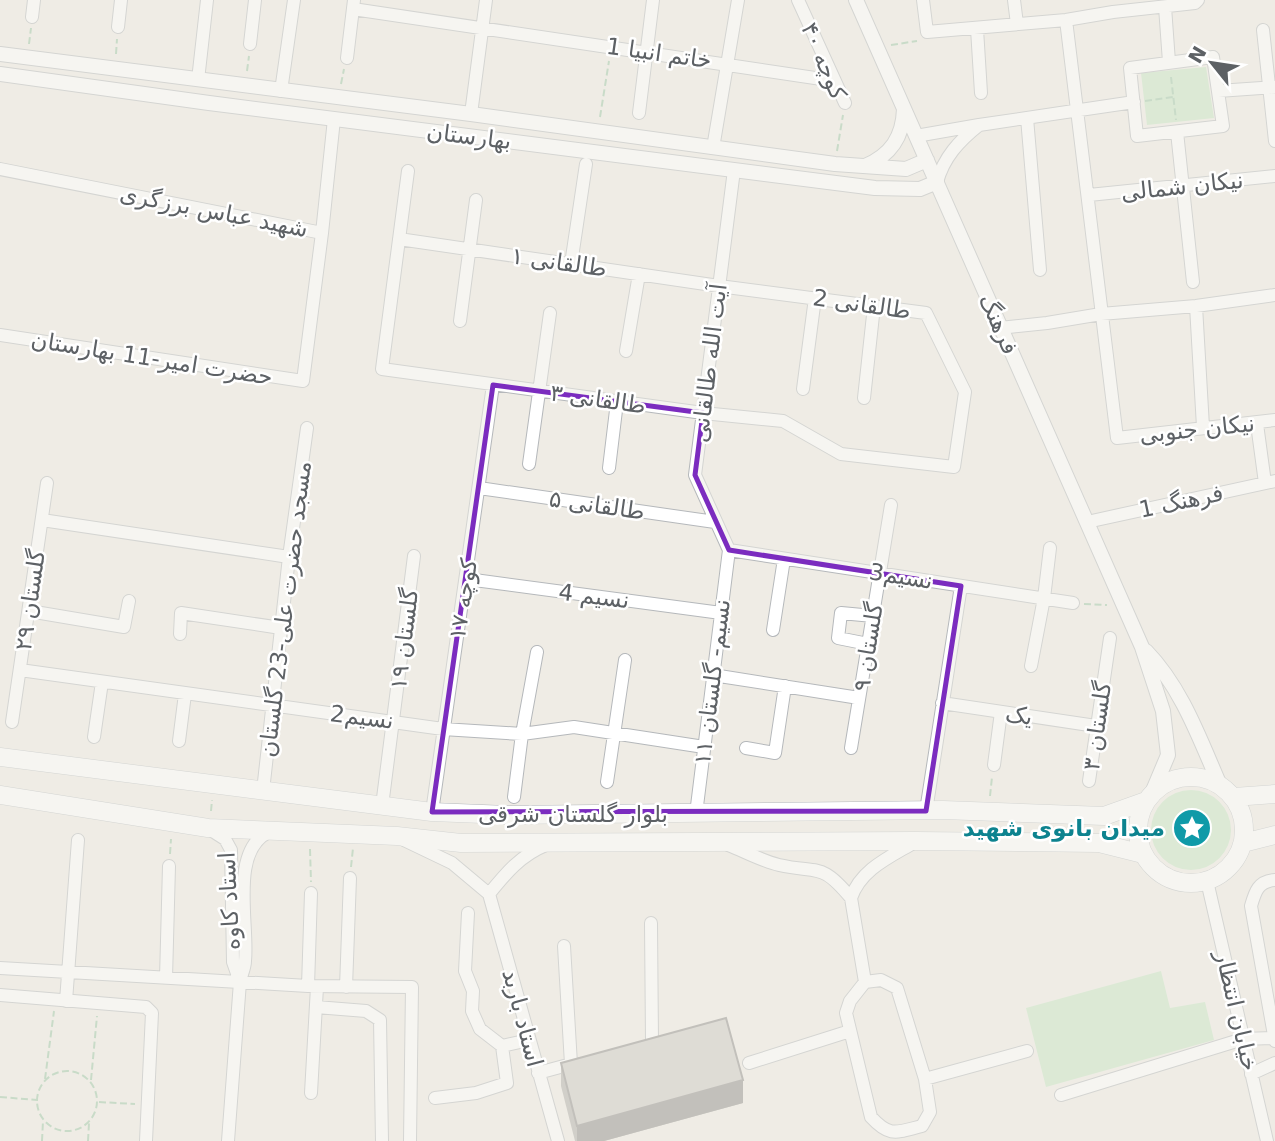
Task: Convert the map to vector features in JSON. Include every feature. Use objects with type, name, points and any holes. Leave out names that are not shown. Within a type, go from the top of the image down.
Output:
[{"type":"main road","name":"بلوار گلستان شرقی","points":[[0,757],[432,812],[508,816],[988,811],[1104,816],[1149,797]]},
{"type":"main road","points":[[1184,776],[1202,777],[1219,783],[1234,797],[1242,811],[1245,827],[1243,843],[1230,867],[1219,876],[1192,883],[1170,879],[1152,866],[1143,854],[1139,841],[1140,814],[1149,797],[1167,782],[1184,776]]},
{"type":"main road","points":[[1234,797],[1275,794]]},
{"type":"main road","name":"بلوار گلستان شرقی","points":[[0,796],[208,828],[397,836],[461,843],[915,841],[1104,844],[1143,854]]},
{"type":"main road","points":[[1104,816],[1111,829],[1104,844]]},
{"type":"main road","points":[[1243,843],[1275,835]]},
{"type":"street","points":[[32,17],[34,0]]},
{"type":"street","points":[[118,27],[121,0]]},
{"type":"street","points":[[195,101],[207,0]]},
{"type":"street","points":[[250,44],[255,0]]},
{"type":"street","points":[[281,91],[294,0]]},
{"type":"street","points":[[468,136],[486,0]]},
{"type":"street","points":[[639,113],[653,0]]},
{"type":"street","points":[[713,148],[738,0]]},
{"type":"street","name":"کوچه ۴۰","points":[[798,0],[845,103]]},
{"type":"street","name":"فرهنگ","points":[[856,0],[1142,647],[1163,711],[1168,755],[1149,797]]},
{"type":"street","points":[[923,0],[927,32],[1066,20],[1113,6],[1164,7],[1195,3],[1198,0]]},
{"type":"street","points":[[1014,0],[1017,24]]},
{"type":"street","points":[[347,58],[353,5]]},
{"type":"street","name":"خاتم انبیا 1","points":[[353,5],[835,80]]},
{"type":"street","points":[[1164,7],[1170,62]]},
{"type":"street","name":"نیکان شمالی","points":[[1066,20],[1089,195],[1101,314]]},
{"type":"street","points":[[977,29],[981,93]]},
{"type":"street","points":[[1263,30],[1272,87],[1275,141]]},
{"type":"street","name":"بهارستان","points":[[0,54],[835,164],[906,169],[927,160]]},
{"type":"street","points":[[1213,57],[1223,127],[1137,136],[1130,68],[1170,62],[1213,57]]},
{"type":"street","name":"بهارستان","points":[[0,74],[875,188],[920,189],[937,182]]},
{"type":"street","points":[[1218,92],[1272,87]]},
{"type":"street","points":[[916,136],[1133,102]]},
{"type":"street","points":[[863,166],[886,154],[898,140],[903,125],[904,108]]},
{"type":"street","points":[[1027,118],[1040,270]]},
{"type":"street","points":[[322,233],[334,119]]},
{"type":"street","points":[[937,182],[947,158],[961,139],[979,125]]},
{"type":"street","points":[[1177,132],[1193,282]]},
{"type":"street","points":[[734,170],[736,151]]},
{"type":"street","points":[[571,264],[586,164]]},
{"type":"street","name":"شهید عباس برزگری","points":[[0,169],[322,233],[303,381]]},
{"type":"street","name":"آیت الله طالقانی","points":[[729,550],[695,475],[734,170]]},
{"type":"street","points":[[399,239],[408,171]]},
{"type":"street","name":"نیکان شمالی","points":[[1089,195],[1275,176]]},
{"type":"street","points":[[460,321],[476,200]]},
{"type":"street","name":"طالقانی ۱","points":[[399,239],[719,286]]},
{"type":"street","name":"طالقانی ۳","points":[[399,239],[382,369],[539,392],[783,421],[841,454],[954,467]]},
{"type":"street","points":[[626,351],[639,274]]},
{"type":"street","name":"طالقانی 2","points":[[719,286],[926,313],[965,392],[954,467]]},
{"type":"street","points":[[1000,328],[1275,295]]},
{"type":"street","points":[[803,389],[815,298]]},
{"type":"street","points":[[864,398],[874,306]]},
{"type":"street","points":[[1196,306],[1203,427]]},
{"type":"street","points":[[529,464],[550,313]]},
{"type":"street","name":"نیکان جنوبی","points":[[1101,314],[1117,438],[1275,420]]},
{"type":"street","name":"حضرت امیر-11 بهارستان","points":[[0,335],[303,381]]},
{"type":"street","name":"کوچه ۱۷","points":[[432,812],[493,386]]},
{"type":"street","points":[[609,468],[617,402]]},
{"type":"street","points":[[1257,424],[1270,482]]},
{"type":"street","name":"مسجد حضرت علی-23 گلستان","points":[[263,791],[289,557],[307,428]]},
{"type":"street","name":"فرهنگ 1","points":[[1087,522],[1270,482]]},
{"type":"street","name":"گلستان ۲۹","points":[[12,722],[47,483]]},
{"type":"street","name":"طالقانی ۵","points":[[479,488],[715,522]]},
{"type":"street","name":"گلستان ۹","points":[[851,748],[891,505]]},
{"type":"street","points":[[42,520],[289,557]]},
{"type":"street","points":[[1031,666],[1050,548]]},
{"type":"street","name":"نسیم3","points":[[729,550],[1073,603]]},
{"type":"street","name":"نسیم- گلستان ۱۱","points":[[696,814],[729,550]]},
{"type":"street","name":"گلستان ۱۹","points":[[382,806],[414,556]]},
{"type":"street","points":[[773,630],[784,559]]},
{"type":"street","name":"نسیم 4","points":[[467,579],[721,612]]},
{"type":"street","points":[[926,811],[961,586]]},
{"type":"street","points":[[29,611],[124,627],[129,601]]},
{"type":"street","points":[[180,634],[181,612],[281,628]]},
{"type":"street","points":[[868,644],[838,638],[841,613],[873,616]]},
{"type":"street","name":"گلستان ۳","points":[[1089,781],[1110,638]]},
{"type":"street","name":"فرهنگ","points":[[1142,647],[1160,665],[1190,716],[1219,783]]},
{"type":"street","points":[[514,797],[537,652]]},
{"type":"street","points":[[607,782],[625,660]]},
{"type":"street","name":"نسیم2","points":[[20,670],[443,729],[522,734],[574,727],[704,747]]},
{"type":"street","points":[[713,675],[859,698]]},
{"type":"street","points":[[94,737],[102,682]]},
{"type":"street","points":[[746,748],[775,753],[785,686]]},
{"type":"street","points":[[179,741],[185,694]]},
{"type":"street","name":"یک","points":[[942,703],[1096,726]]},
{"type":"street","points":[[994,765],[1001,712]]},
{"type":"street","name":"استاد کاوه","points":[[208,828],[225,839],[231,850],[233,962],[240,982]]},
{"type":"street","name":"استاد کاوه","points":[[228,1141],[240,982],[245,962],[244,870],[252,847],[259,837],[269,832]]},
{"type":"street","points":[[397,836],[452,863],[489,894],[510,867],[533,850],[552,842]]},
{"type":"street","points":[[60,1001],[67,972],[78,840]]},
{"type":"street","points":[[851,898],[861,878],[915,841]]},
{"type":"street","points":[[721,842],[778,865],[818,869],[836,880],[851,898],[865,982]]},
{"type":"street","points":[[166,978],[169,866]]},
{"type":"street","points":[[346,987],[350,878]]},
{"type":"street","points":[[1060,1095],[1243,1040],[1275,1039],[1251,906],[1257,887],[1267,880],[1275,880]]},
{"type":"street","name":"خیابان انتظار","points":[[1207,881],[1267,1141]]},
{"type":"street","points":[[311,893],[313,987],[316,1007],[312,1093]]},
{"type":"street","name":"استاد باربد","points":[[489,894],[558,1141]]},
{"type":"street","points":[[435,1098],[476,1093],[507,1083],[502,1046],[480,1029],[472,1011],[473,991],[465,971],[468,913]]},
{"type":"street","points":[[651,923],[653,1042]]},
{"type":"street","points":[[538,1073],[577,1063],[564,946]]},
{"type":"street","points":[[0,968],[313,987],[412,987],[410,1141]]},
{"type":"street","points":[[881,980],[897,988],[925,1079],[930,1112],[922,1126],[893,1133],[881,1128],[872,1117],[846,1013],[850,1001],[865,982],[881,980]]},
{"type":"street","points":[[0,995],[146,1007],[152,1013],[146,1141]]},
{"type":"street","points":[[316,1007],[366,1011],[380,1020],[382,1141]]},
{"type":"street","points":[[749,1063],[850,1031]]},
{"type":"street","points":[[502,1046],[529,1040]]},
{"type":"street","points":[[925,1079],[1027,1051]]},
{"type":"street","points":[[1251,1074],[1275,1063]]},
{"type":"path","points":[[28,58],[32,17]]},
{"type":"path","points":[[114,69],[118,27]]},
{"type":"path","points":[[877,48],[922,40],[927,32]]},
{"type":"path","points":[[245,86],[250,44]]},
{"type":"path","points":[[598,132],[611,46]]},
{"type":"path","points":[[338,99],[347,58]]},
{"type":"path","points":[[1170,62],[1177,132]]},
{"type":"path","points":[[1133,102],[1173,97]]},
{"type":"path","name":"کوچه ۴۰","points":[[835,164],[845,103]]},
{"type":"path","points":[[1073,603],[1125,605]]},
{"type":"path","points":[[988,811],[994,765]]},
{"type":"path","points":[[208,828],[215,785]]},
{"type":"path","points":[[169,866],[172,822]]},
{"type":"path","points":[[310,834],[311,893]]},
{"type":"path","points":[[350,878],[354,835]]},
{"type":"path","points":[[45,1080],[57,1072],[72,1070],[91,1081],[98,1102],[89,1122],[70,1131],[55,1129],[43,1120],[40,1114],[38,1092],[45,1080],[60,1001]]},
{"type":"path","points":[[91,1081],[99,1004]]},
{"type":"path","points":[[0,1097],[37,1100]]},
{"type":"path","points":[[98,1102],[147,1104]]},
{"type":"path","points":[[42,1141],[43,1120]]},
{"type":"path","points":[[88,1141],[89,1122]]},
{"type":"highlighted area","points":[[493,385],[703,413],[695,475],[729,550],[961,586],[926,811],[432,812]]},
{"type":"green space","points":[[1206,67],[1214,118],[1147,125],[1141,73]]},
{"type":"green space","points":[[1191,790],[1206,793],[1219,802],[1228,815],[1231,830],[1228,845],[1219,858],[1206,867],[1191,870],[1176,867],[1163,858],[1154,845],[1151,830],[1154,815],[1163,802],[1176,793]]},
{"type":"green space","points":[[1161,971],[1170,1008],[1205,1002],[1214,1040],[1046,1087],[1026,1008]]},
{"type":"building","points":[[726,1018],[743,1080],[577,1126],[561,1063]]},
{"type":"place","name":"میدان بانوی شهید","points":[[1192,828]]}]
